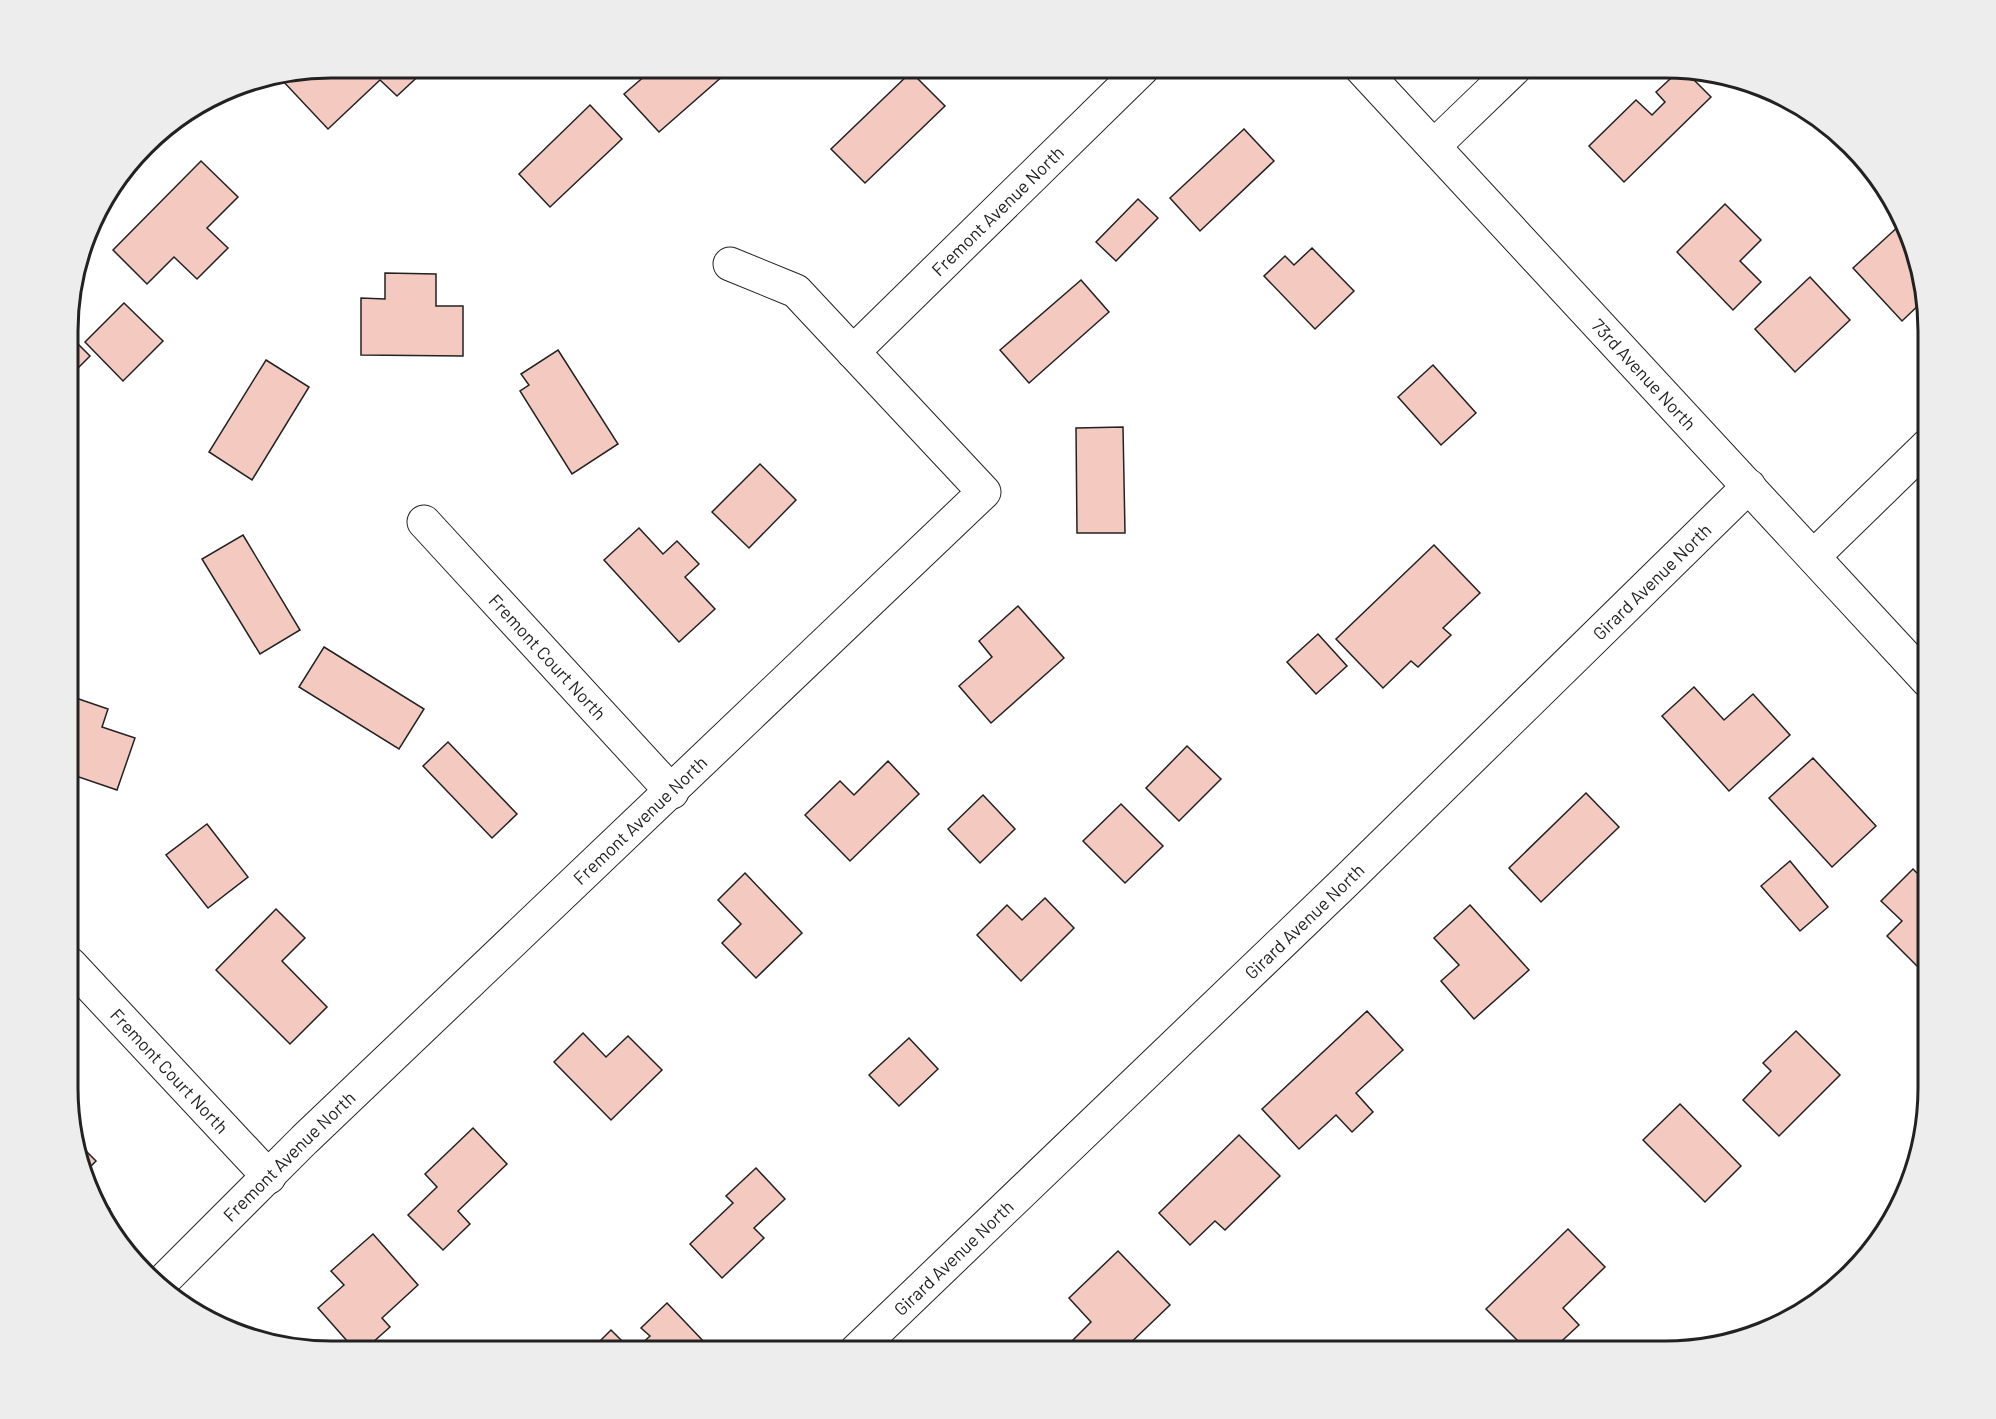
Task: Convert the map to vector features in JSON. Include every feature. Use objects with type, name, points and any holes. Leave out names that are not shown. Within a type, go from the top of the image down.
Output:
[{"type":"street","name":"Fremont Avenue North","points":[[853,352],[1133,78]]},
{"type":"street","name":"73rd Avenue North","points":[[1370,78],[1918,670]]},
{"type":"street","points":[[1434,146],[1505,78]]},
{"type":"street","name":"Fremont Avenue North","points":[[165,1279],[304,1140],[672,792],[984,492],[796,291],[730,264]]},
{"type":"street","points":[[1814,556],[1918,455]]},
{"type":"street","name":"Girard Avenue North","points":[[866,1341],[1347,881],[1749,486]]},
{"type":"street","name":"Fremont Court North","points":[[424,522],[672,792]]},
{"type":"street","name":"Fremont Court North","points":[[78,973],[269,1177]]},
{"type":"building","points":[[331,78],[416,78],[397,96],[380,80],[328,129],[284,82]]},
{"type":"building","points":[[642,78],[721,78],[659,132],[624,94]]},
{"type":"building","points":[[905,78],[917,78],[945,106],[865,183],[831,149]]},
{"type":"building","points":[[1671,78],[1694,80],[1711,97],[1624,182],[1589,146],[1636,100],[1652,115],[1665,102],[1656,92]]},
{"type":"building","points":[[590,105],[622,139],[550,207],[519,174]]},
{"type":"building","points":[[1244,129],[1274,161],[1200,231],[1170,198]]},
{"type":"building","points":[[201,161],[238,197],[207,228],[228,248],[197,279],[174,257],[147,284],[113,250]]},
{"type":"building","points":[[1138,199],[1158,218],[1116,261],[1096,242]]},
{"type":"building","points":[[1725,204],[1761,240],[1740,261],[1761,282],[1733,310],[1677,252]]},
{"type":"building","points":[[1896,228],[1905,249],[1917,307],[1902,321],[1853,268]]},
{"type":"building","points":[[1312,248],[1354,291],[1315,329],[1264,276],[1285,256],[1294,265]]},
{"type":"building","points":[[385,273],[436,274],[436,306],[463,306],[463,356],[361,355],[361,298],[385,299]]},
{"type":"building","points":[[1810,277],[1850,320],[1795,372],[1755,329]]},
{"type":"building","points":[[1081,280],[1109,312],[1029,383],[1000,350]]},
{"type":"building","points":[[124,303],[163,341],[123,381],[85,342]]},
{"type":"building","points":[[78,344],[90,356],[78,368]]},
{"type":"building","points":[[558,350],[618,444],[572,474],[520,391],[529,385],[521,374]]},
{"type":"building","points":[[266,360],[309,387],[252,480],[209,452]]},
{"type":"building","points":[[1433,365],[1476,413],[1441,445],[1398,397]]},
{"type":"building","points":[[1123,427],[1125,533],[1077,533],[1076,428]]},
{"type":"building","points":[[760,464],[796,500],[749,548],[712,512]]},
{"type":"building","points":[[639,528],[663,554],[677,541],[699,564],[685,577],[715,609],[679,642],[604,560]]},
{"type":"building","points":[[243,535],[300,630],[260,654],[202,559]]},
{"type":"building","points":[[1434,545],[1480,593],[1443,628],[1451,635],[1418,667],[1411,661],[1383,688],[1336,639]]},
{"type":"building","points":[[1018,606],[1064,658],[991,723],[959,686],[992,657],[979,641]]},
{"type":"building","points":[[1318,634],[1347,666],[1316,694],[1287,662]]},
{"type":"building","points":[[324,647],[424,709],[399,749],[299,687]]},
{"type":"building","points":[[1694,687],[1724,720],[1753,694],[1790,735],[1729,791],[1662,716]]},
{"type":"building","points":[[78,699],[108,709],[102,727],[135,738],[117,790],[78,777]]},
{"type":"building","points":[[448,742],[517,814],[492,838],[423,766]]},
{"type":"building","points":[[1187,746],[1221,779],[1179,821],[1146,788]]},
{"type":"building","points":[[1813,758],[1876,826],[1832,867],[1769,798]]},
{"type":"building","points":[[888,761],[919,794],[850,861],[805,815],[840,781],[854,795]]},
{"type":"building","points":[[1586,793],[1619,827],[1541,902],[1509,868]]},
{"type":"building","points":[[983,795],[1015,829],[980,863],[948,829]]},
{"type":"building","points":[[1121,804],[1163,846],[1125,883],[1083,841]]},
{"type":"building","points":[[207,824],[248,877],[208,908],[166,855]]},
{"type":"building","points":[[1790,861],[1828,907],[1800,931],[1761,886]]},
{"type":"building","points":[[1913,869],[1918,874],[1918,967],[1887,936],[1902,921],[1881,901]]},
{"type":"building","points":[[745,873],[802,933],[756,978],[722,943],[741,924],[718,900]]},
{"type":"building","points":[[1045,898],[1074,928],[1021,981],[977,935],[1007,905],[1022,920]]},
{"type":"building","points":[[1470,905],[1529,970],[1474,1019],[1441,981],[1459,965],[1434,938]]},
{"type":"building","points":[[276,909],[305,938],[282,961],[327,1007],[290,1044],[216,970]]},
{"type":"building","points":[[1367,1011],[1403,1050],[1356,1093],[1373,1112],[1352,1132],[1336,1115],[1299,1149],[1262,1109]]},
{"type":"building","points":[[1796,1031],[1840,1075],[1779,1136],[1743,1100],[1771,1071],[1763,1063]]},
{"type":"building","points":[[583,1033],[606,1057],[628,1036],[662,1070],[611,1120],[554,1062]]},
{"type":"building","points":[[909,1038],[938,1069],[899,1106],[869,1075]]},
{"type":"building","points":[[1680,1104],[1741,1166],[1705,1202],[1643,1140]]},
{"type":"building","points":[[473,1128],[507,1164],[458,1211],[470,1224],[443,1250],[408,1215],[437,1187],[425,1174]]},
{"type":"building","points":[[1239,1135],[1280,1176],[1225,1230],[1215,1221],[1190,1245],[1159,1213]]},
{"type":"building","points":[[86,1151],[96,1161],[90,1167]]},
{"type":"building","points":[[756,1168],[785,1199],[754,1228],[764,1238],[722,1278],[690,1244],[733,1203],[726,1196]]},
{"type":"building","points":[[1568,1229],[1605,1267],[1563,1308],[1579,1325],[1562,1341],[1518,1341],[1486,1309]]},
{"type":"building","points":[[373,1234],[418,1285],[382,1318],[390,1327],[374,1341],[347,1341],[318,1308],[344,1285],[331,1271]]},
{"type":"building","points":[[1118,1251],[1170,1305],[1132,1341],[1072,1341],[1091,1322],[1069,1298]]},
{"type":"building","points":[[667,1303],[703,1341],[645,1341],[650,1336],[641,1328]]},
{"type":"building","points":[[611,1330],[622,1341],[600,1341]]}]
